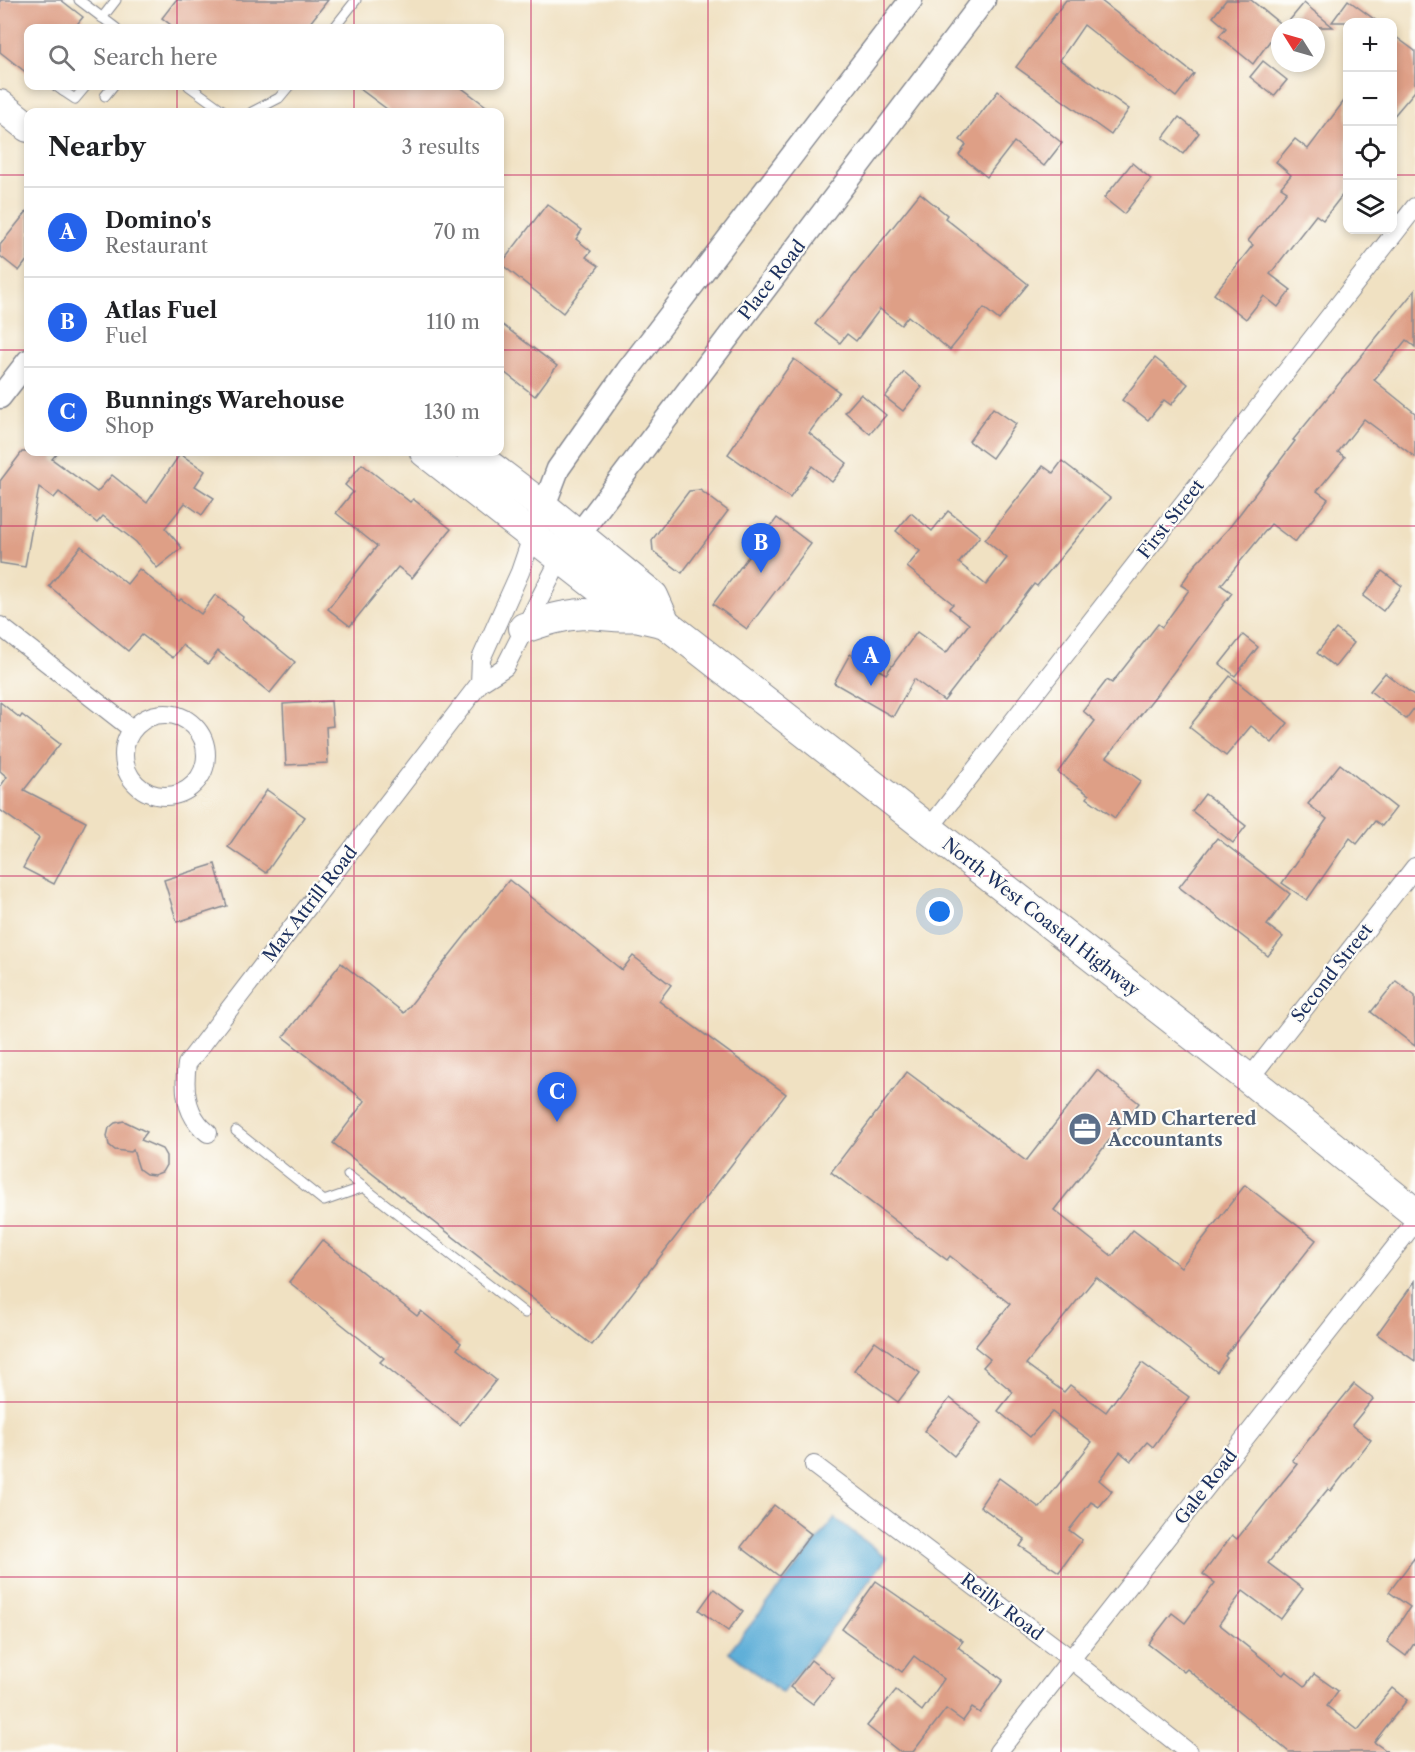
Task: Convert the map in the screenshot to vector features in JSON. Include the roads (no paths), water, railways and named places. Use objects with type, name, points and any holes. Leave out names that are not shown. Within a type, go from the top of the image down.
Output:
[{"type":"highway","points":[[0,105],[24,124]]},
{"type":"highway","name":"North West Coastal Highway","points":[[430,456],[635,616],[665,623],[1249,1078],[1415,1213]]},
{"type":"highway","name":"North West Coastal Highway","points":[[476,456],[544,507],[653,596],[665,623]]},
{"type":"highway","points":[[524,628],[552,618],[575,615],[616,618],[635,616]]},
{"type":"street","points":[[480,684],[481,659],[520,572],[558,469],[627,371],[911,0]]},
{"type":"street","name":"Place Road","points":[[560,559],[984,0]]},
{"type":"street","name":"First Street","points":[[928,830],[1415,207]]},
{"type":"street","points":[[0,398],[24,366]]},
{"type":"street","name":"Max Attrill Road","points":[[210,1134],[193,1117],[186,1099],[187,1064],[480,684],[505,667],[560,559]]},
{"type":"street","points":[[0,626],[132,729]]},
{"type":"street","points":[[155,714],[174,714],[188,720],[202,735],[207,755],[203,771],[190,788],[172,796],[155,796],[134,784],[125,769],[124,745],[132,729],[155,714]]},
{"type":"street","name":"Second Street","points":[[1249,1078],[1415,867]]},
{"type":"street","name":"Gale Road","points":[[998,1752],[1415,1222]]},
{"type":"street","name":"Reilly Road","points":[[814,1465],[1071,1659],[1188,1752]]},
{"type":"lane","points":[[79,0],[109,24]]},
{"type":"lane","points":[[102,18],[116,0]]},
{"type":"lane","points":[[337,24],[356,0]]},
{"type":"lane","points":[[65,90],[75,99],[83,90]]},
{"type":"lane","points":[[105,96],[109,90]]},
{"type":"lane","points":[[195,90],[219,108]]},
{"type":"lane","points":[[260,108],[279,98],[286,90]]},
{"type":"lane","points":[[236,1131],[324,1201],[364,1187]]},
{"type":"lane","points":[[348,1175],[525,1313]]},
{"type":"water","points":[[835,1518],[887,1558],[782,1693],[729,1652]]},
{"type":"place","name":"Atlas Fuel","points":[[761,573]]},
{"type":"place","name":"Domino's","points":[[871,686]]},
{"type":"place","name":"Bunnings Warehouse","points":[[557,1122]]},
{"type":"place","name":"AMD Chartered Accountants","points":[[1085,1129]]}]
